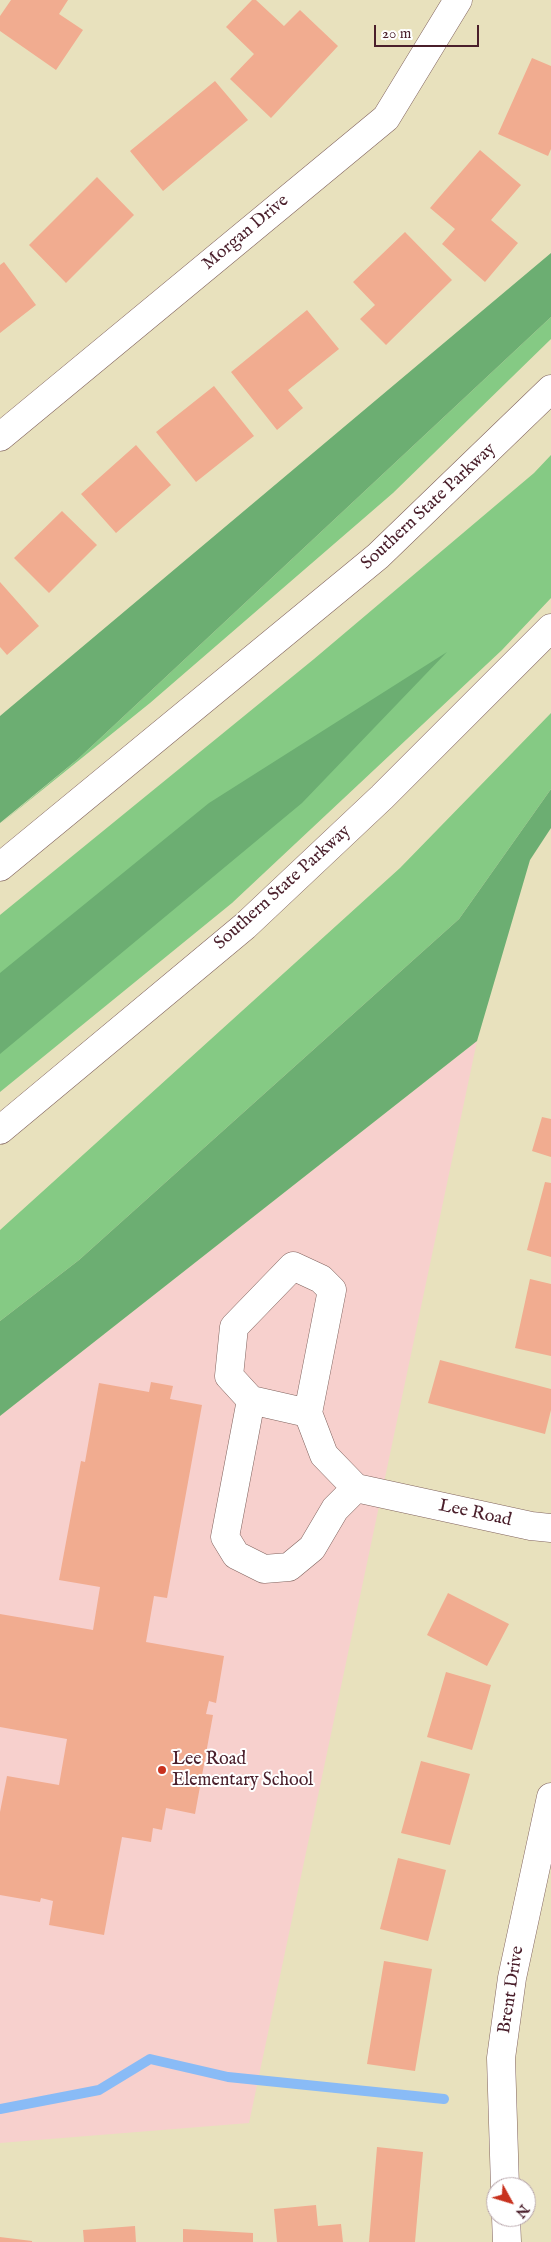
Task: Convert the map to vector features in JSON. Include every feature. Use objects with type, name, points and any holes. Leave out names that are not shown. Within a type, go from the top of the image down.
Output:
[{"type":"main road","name":"Morgan Drive","points":[[0,437],[386,118],[458,0]]},
{"type":"main road","name":"Southern State Parkway","points":[[0,867],[378,556],[551,389]]},
{"type":"main road","name":"Southern State Parkway","points":[[0,1130],[244,926],[382,797],[551,628]]},
{"type":"main road","points":[[251,1400],[225,1537],[236,1555],[264,1569],[289,1567],[312,1548],[335,1509],[356,1488],[324,1455],[308,1413],[332,1290],[321,1279],[293,1266],[234,1326],[229,1376],[251,1400],[308,1413]]},
{"type":"main road","name":"Lee Road","points":[[356,1488],[531,1526],[551,1528]]},
{"type":"main road","name":"Brent Drive","points":[[505,2177],[502,2058],[512,1978],[548,1828],[551,1797]]},
{"type":"main road","points":[[506,2227],[506,2242]]},
{"type":"shaded area","name":"Lee Road Elementary School","points":[[477,1041],[249,2123],[0,2143],[0,1416]]},
{"type":"green space","points":[[551,253],[551,317],[78,759],[0,823],[0,716]]},
{"type":"green space","points":[[551,317],[551,339],[393,493],[150,703],[0,824],[78,759]]},
{"type":"green space","points":[[551,455],[551,598],[502,650],[232,903],[0,1092],[0,915],[314,659],[534,473]]},
{"type":"green space","points":[[447,652],[302,803],[0,1054],[0,973],[209,803]]},
{"type":"green space","points":[[551,713],[551,789],[459,919],[79,1260],[0,1321],[0,1230],[400,868]]},
{"type":"green space","points":[[551,789],[551,828],[530,860],[477,1041],[0,1416],[0,1321],[79,1260],[459,919]]},
{"type":"building","points":[[11,0],[68,0],[59,14],[83,30],[56,70],[0,31],[0,16]]},
{"type":"building","points":[[252,0],[256,0],[284,26],[300,10],[338,46],[271,118],[230,79],[254,54],[226,27]]},
{"type":"building","points":[[532,58],[551,66],[551,149],[548,156],[498,134]]},
{"type":"building","points":[[215,81],[248,120],[163,191],[130,151]]},
{"type":"building","points":[[480,150],[521,185],[491,220],[518,243],[485,282],[442,244],[455,229],[430,208]]},
{"type":"building","points":[[97,177],[134,215],[66,283],[29,245]]},
{"type":"building","points":[[405,232],[452,280],[386,345],[360,319],[375,305],[353,282]]},
{"type":"building","points":[[4,262],[36,305],[0,333],[0,265]]},
{"type":"building","points":[[307,310],[339,349],[288,390],[303,408],[277,430],[231,372]]},
{"type":"building","points":[[214,386],[254,436],[196,482],[156,432]]},
{"type":"building","points":[[136,445],[171,485],[116,533],[81,494]]},
{"type":"building","points":[[62,511],[97,545],[49,593],[14,558]]},
{"type":"building","points":[[0,582],[39,626],[7,655],[0,647]]},
{"type":"building","points":[[542,1117],[551,1119],[551,1157],[532,1151]]},
{"type":"building","points":[[545,1182],[551,1183],[551,1257],[527,1250]]},
{"type":"building","points":[[530,1279],[551,1284],[551,1356],[515,1348]]},
{"type":"building","points":[[440,1360],[551,1389],[551,1410],[545,1434],[428,1403]]},
{"type":"building","points":[[151,1382],[173,1386],[170,1399],[202,1405],[167,1598],[154,1596],[146,1642],[224,1656],[216,1703],[209,1701],[206,1714],[213,1715],[195,1814],[166,1808],[162,1830],[153,1828],[151,1842],[122,1837],[104,1935],[49,1925],[53,1901],[41,1898],[40,1902],[0,1895],[0,1812],[7,1776],[59,1785],[67,1739],[0,1727],[0,1614],[93,1630],[100,1587],[59,1580],[81,1461],[85,1462],[99,1383],[149,1392]]},
{"type":"building","points":[[448,1593],[509,1624],[487,1666],[427,1635]]},
{"type":"building","points":[[446,1672],[491,1685],[472,1750],[427,1737]]},
{"type":"building","points":[[421,1761],[470,1774],[450,1845],[401,1833]]},
{"type":"building","points":[[398,1858],[446,1870],[428,1941],[380,1929]]},
{"type":"building","points":[[384,1961],[432,1969],[415,2071],[367,2064]]},
{"type":"building","points":[[377,2147],[423,2152],[415,2242],[369,2242]]},
{"type":"building","points":[[316,2205],[318,2226],[341,2224],[343,2242],[277,2242],[274,2209]]},
{"type":"building","points":[[135,2226],[136,2242],[84,2242],[83,2230]]},
{"type":"building","points":[[183,2229],[253,2233],[253,2242],[183,2242]]},
{"type":"building","points":[[0,2237],[32,2241],[32,2242],[0,2242]]},
{"type":"waterway","points":[[0,2109],[99,2090],[150,2059],[228,2077],[444,2099]]},
{"type":"place","name":"Lee Road Elementary School","points":[[162,1770]]}]
